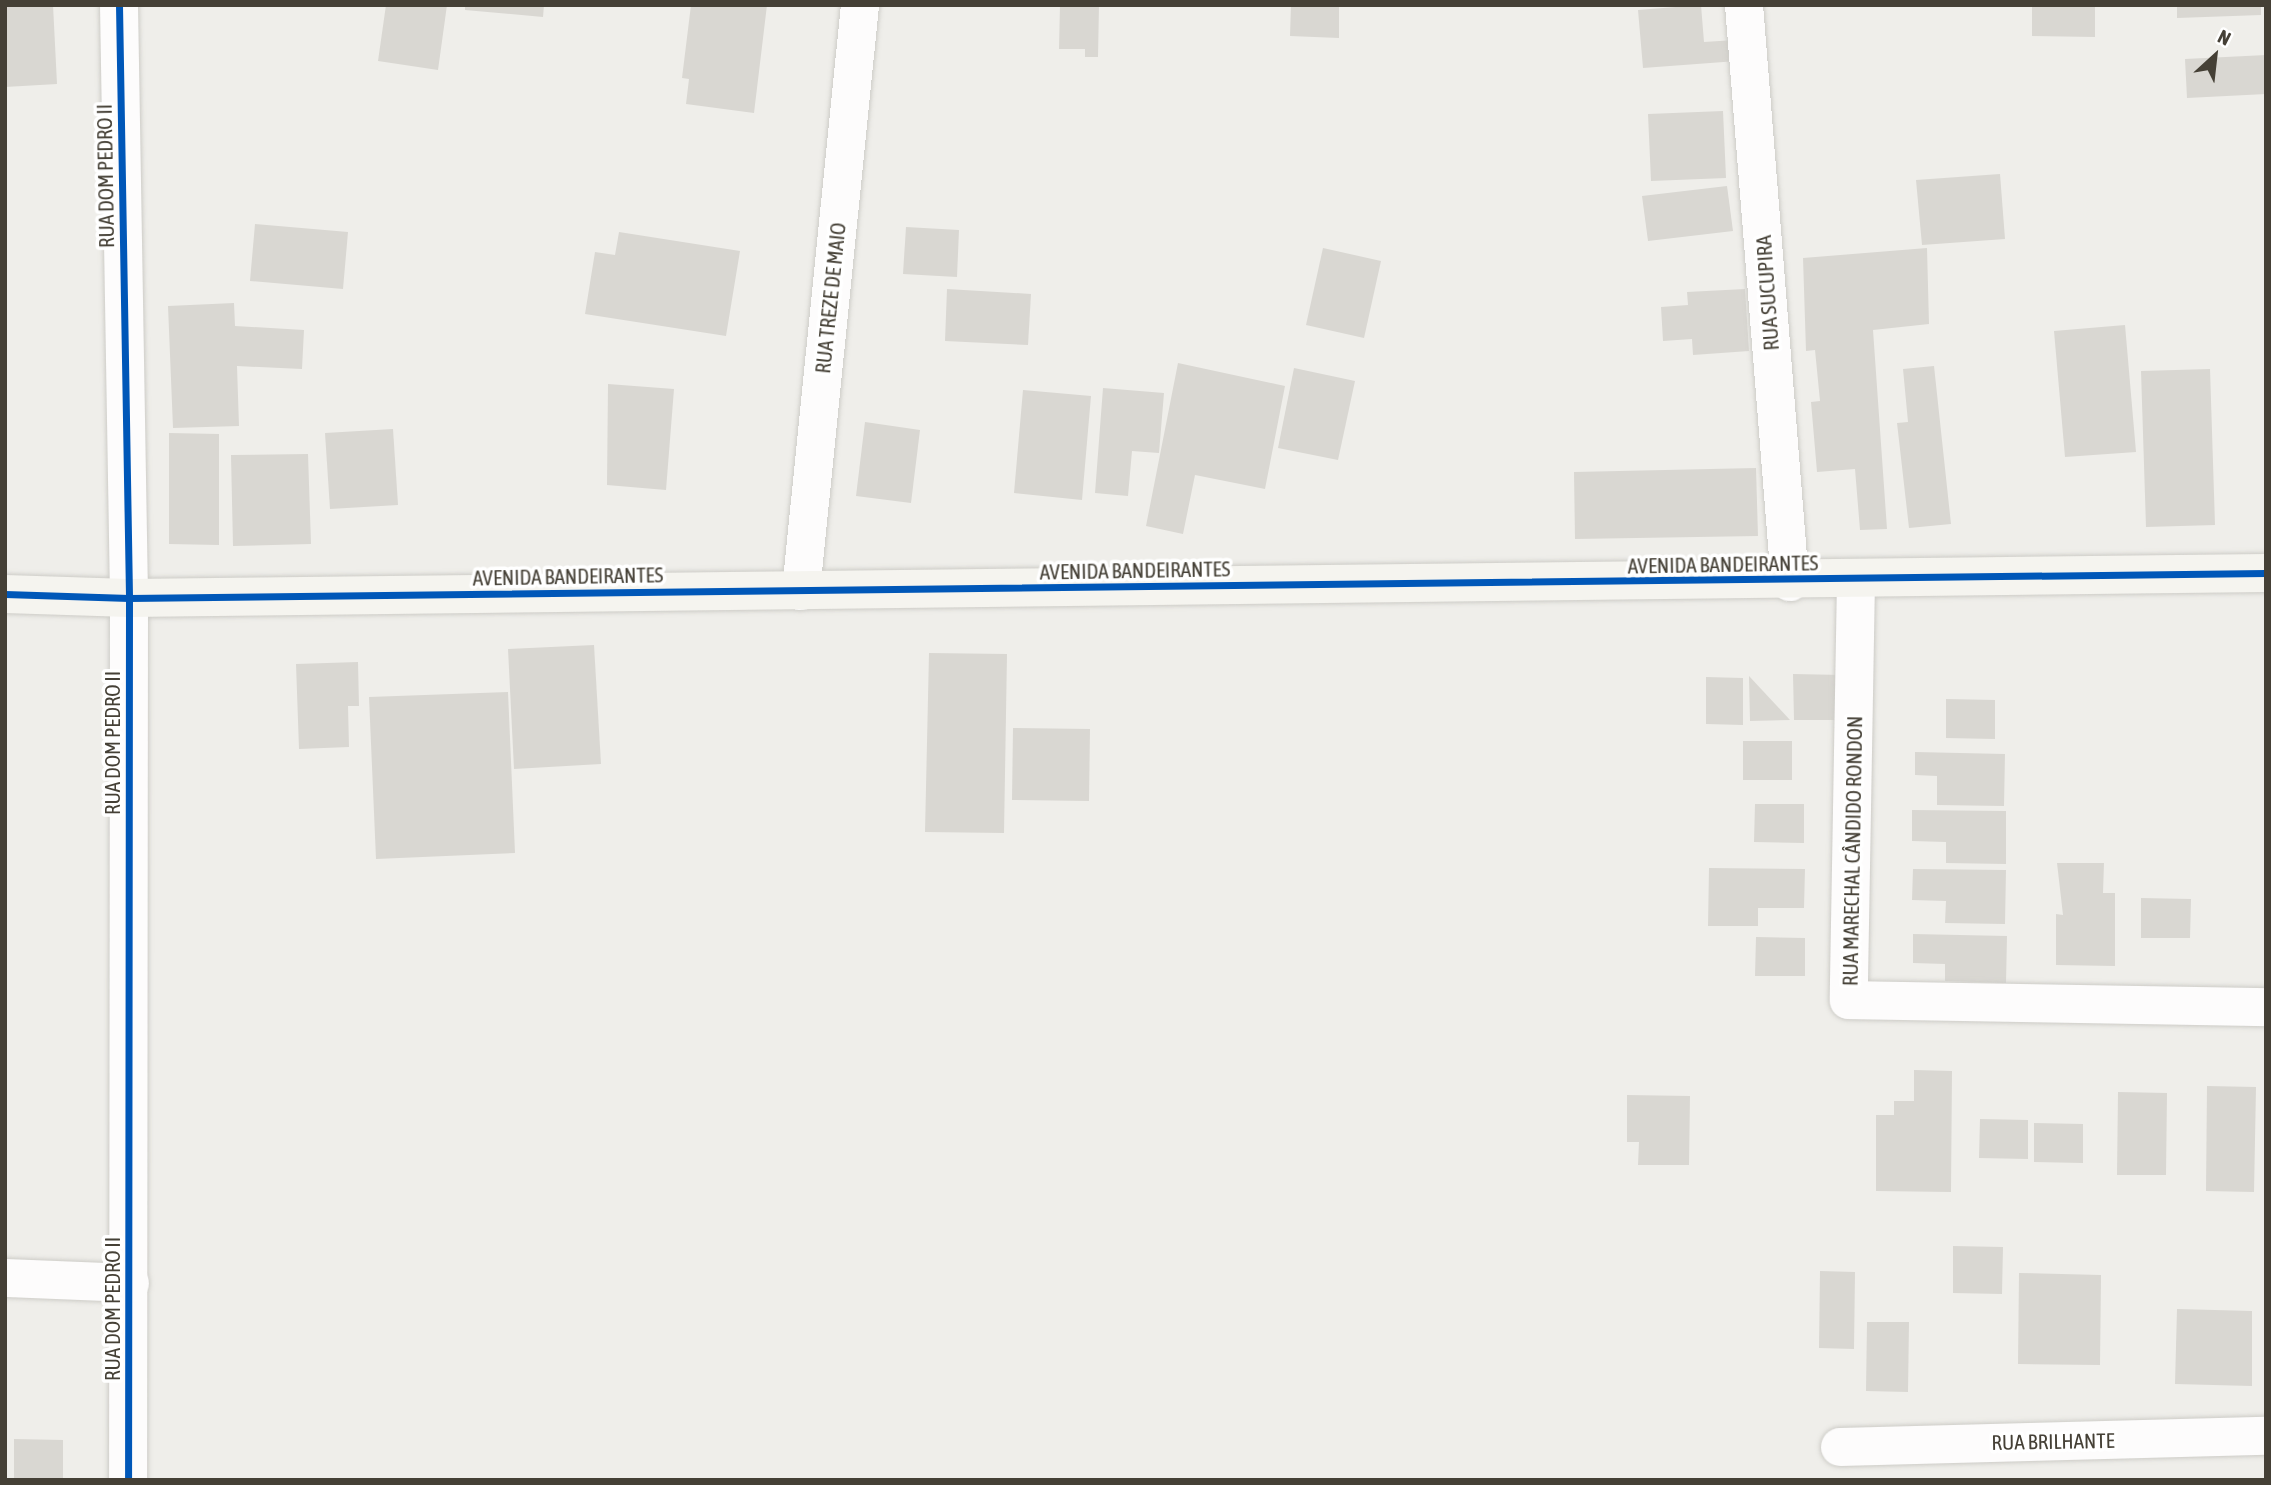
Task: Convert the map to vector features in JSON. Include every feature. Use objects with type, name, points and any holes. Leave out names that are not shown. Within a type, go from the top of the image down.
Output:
[{"type":"street","name":"RUA DOM PEDRO II","points":[[119,5],[129,598],[128,1480]]},
{"type":"street","name":"RUA TREZE DE MAIO","points":[[801,591],[860,5]]},
{"type":"street","name":"RUA SUCUPIRA","points":[[1744,5],[1790,582]]},
{"type":"street","name":"AVENIDA BANDEIRANTES","points":[[5,594],[129,598],[1790,582],[2266,573]]},
{"type":"street","name":"RUA MARECHAL CÂNDIDO RONDON","points":[[1856,580],[1849,1000],[2266,1007]]},
{"type":"street","points":[[5,1278],[130,1283]]},
{"type":"street","name":"RUA BRILHANTE","points":[[1840,1447],[2266,1436]]},
{"type":"building","points":[[5,5],[53,5],[57,84],[5,87]]},
{"type":"building","points":[[386,5],[447,5],[438,70],[378,61]]},
{"type":"building","points":[[465,5],[544,5],[543,17],[465,10]]},
{"type":"building","points":[[691,5],[767,5],[754,113],[686,104],[689,79],[682,78]]},
{"type":"building","points":[[1060,5],[1099,5],[1098,57],[1085,57],[1085,49],[1059,49]]},
{"type":"building","points":[[1291,5],[1339,5],[1339,38],[1290,36]]},
{"type":"building","points":[[1701,5],[1704,42],[1735,40],[1737,61],[1643,68],[1638,10]]},
{"type":"building","points":[[2032,5],[2095,5],[2095,37],[2032,36]]},
{"type":"building","points":[[2177,5],[2261,5],[2261,15],[2177,18]]},
{"type":"building","points":[[2266,55],[2266,94],[2187,98],[2185,59]]},
{"type":"building","points":[[1723,111],[1726,178],[1651,181],[1648,114]]},
{"type":"building","points":[[2000,174],[2005,239],[1922,245],[1916,180]]},
{"type":"building","points":[[1727,186],[1733,231],[1648,241],[1642,196]]},
{"type":"building","points":[[255,224],[348,232],[343,289],[250,281]]},
{"type":"building","points":[[906,227],[959,230],[957,277],[903,274]]},
{"type":"building","points":[[619,232],[740,251],[726,336],[585,314],[595,252],[615,255]]},
{"type":"building","points":[[1323,248],[1381,261],[1364,338],[1306,325]]},
{"type":"building","points":[[1927,248],[1929,324],[1873,330],[1887,529],[1860,530],[1855,469],[1817,472],[1811,402],[1820,401],[1815,350],[1806,351],[1803,258]]},
{"type":"building","points":[[947,289],[1031,294],[1028,345],[945,341]]},
{"type":"building","points":[[1745,289],[1749,351],[1693,355],[1692,339],[1663,341],[1661,307],[1688,305],[1687,292]]},
{"type":"building","points":[[234,303],[235,326],[304,330],[302,369],[237,366],[239,426],[173,428],[168,306]]},
{"type":"building","points":[[2125,325],[2136,452],[2065,457],[2054,331]]},
{"type":"building","points":[[1178,363],[1285,386],[1265,489],[1195,475],[1183,534],[1146,526]]},
{"type":"building","points":[[1934,366],[1951,524],[1909,528],[1897,423],[1908,422],[1903,369]]},
{"type":"building","points":[[1294,368],[1355,381],[1338,460],[1278,448]]},
{"type":"building","points":[[2210,369],[2215,525],[2146,527],[2141,371]]},
{"type":"building","points":[[608,384],[674,389],[666,490],[607,485]]},
{"type":"building","points":[[1103,388],[1164,393],[1159,453],[1132,451],[1128,496],[1095,493]]},
{"type":"building","points":[[1023,390],[1091,396],[1082,500],[1014,493]]},
{"type":"building","points":[[865,422],[920,430],[911,503],[856,496]]},
{"type":"building","points":[[393,429],[398,505],[330,509],[325,433]]},
{"type":"building","points":[[169,433],[219,434],[219,545],[169,544]]},
{"type":"building","points":[[308,454],[311,544],[233,546],[231,455]]},
{"type":"building","points":[[1756,468],[1758,536],[1575,539],[1574,472]]},
{"type":"building","points":[[594,645],[601,764],[514,769],[508,649]]},
{"type":"building","points":[[929,653],[1007,654],[1004,833],[925,832]]},
{"type":"building","points":[[358,662],[359,706],[348,706],[349,747],[299,749],[296,664]]},
{"type":"building","points":[[1793,674],[1843,675],[1843,720],[1794,720]]},
{"type":"building","points":[[1749,676],[1790,720],[1750,721]]},
{"type":"building","points":[[1706,677],[1743,678],[1743,725],[1706,724]]},
{"type":"building","points":[[508,692],[515,853],[376,859],[369,697]]},
{"type":"building","points":[[1946,699],[1995,700],[1995,739],[1946,738]]},
{"type":"building","points":[[1013,728],[1090,729],[1089,801],[1012,800]]},
{"type":"building","points":[[1743,741],[1792,741],[1792,780],[1743,780]]},
{"type":"building","points":[[1915,752],[2005,754],[2004,806],[1937,805],[1937,776],[1915,775]]},
{"type":"building","points":[[1755,804],[1804,804],[1804,843],[1754,842]]},
{"type":"building","points":[[1912,810],[2006,811],[2006,864],[1946,863],[1946,842],[1912,841]]},
{"type":"building","points":[[2057,863],[2104,863],[2103,893],[2115,893],[2115,966],[2056,965],[2056,914],[2063,915]]},
{"type":"building","points":[[1709,868],[1805,869],[1804,908],[1758,908],[1758,926],[1708,926]]},
{"type":"building","points":[[1913,869],[2006,870],[2005,924],[1945,923],[1946,901],[1912,900]]},
{"type":"building","points":[[2141,898],[2191,899],[2190,938],[2141,938]]},
{"type":"building","points":[[1913,934],[2007,936],[2006,983],[1945,981],[1945,964],[1913,963]]},
{"type":"building","points":[[1756,937],[1805,938],[1805,976],[1755,976]]},
{"type":"building","points":[[1914,1070],[1952,1071],[1951,1192],[1876,1191],[1876,1115],[1894,1115],[1894,1101],[1914,1101]]},
{"type":"building","points":[[2207,1086],[2256,1087],[2254,1192],[2206,1191]]},
{"type":"building","points":[[2118,1092],[2167,1093],[2166,1175],[2117,1175]]},
{"type":"building","points":[[1627,1095],[1690,1096],[1689,1165],[1638,1165],[1639,1142],[1627,1142]]},
{"type":"building","points":[[1980,1119],[2028,1120],[2028,1159],[1979,1158]]},
{"type":"building","points":[[2034,1123],[2083,1124],[2083,1163],[2034,1162]]},
{"type":"building","points":[[1953,1246],[2003,1247],[2002,1294],[1953,1293]]},
{"type":"building","points":[[1820,1271],[1855,1272],[1854,1349],[1819,1348]]},
{"type":"building","points":[[2019,1273],[2101,1275],[2100,1365],[2018,1364]]},
{"type":"building","points":[[2177,1309],[2252,1311],[2252,1386],[2175,1384]]},
{"type":"building","points":[[1867,1322],[1909,1322],[1908,1392],[1866,1391]]},
{"type":"building","points":[[14,1439],[63,1440],[63,1479],[14,1478]]},
{"type":"cycle path","points":[[119,5],[129,598],[128,1480]]},
{"type":"cycle path","points":[[5,594],[129,598],[2266,573]]}]
